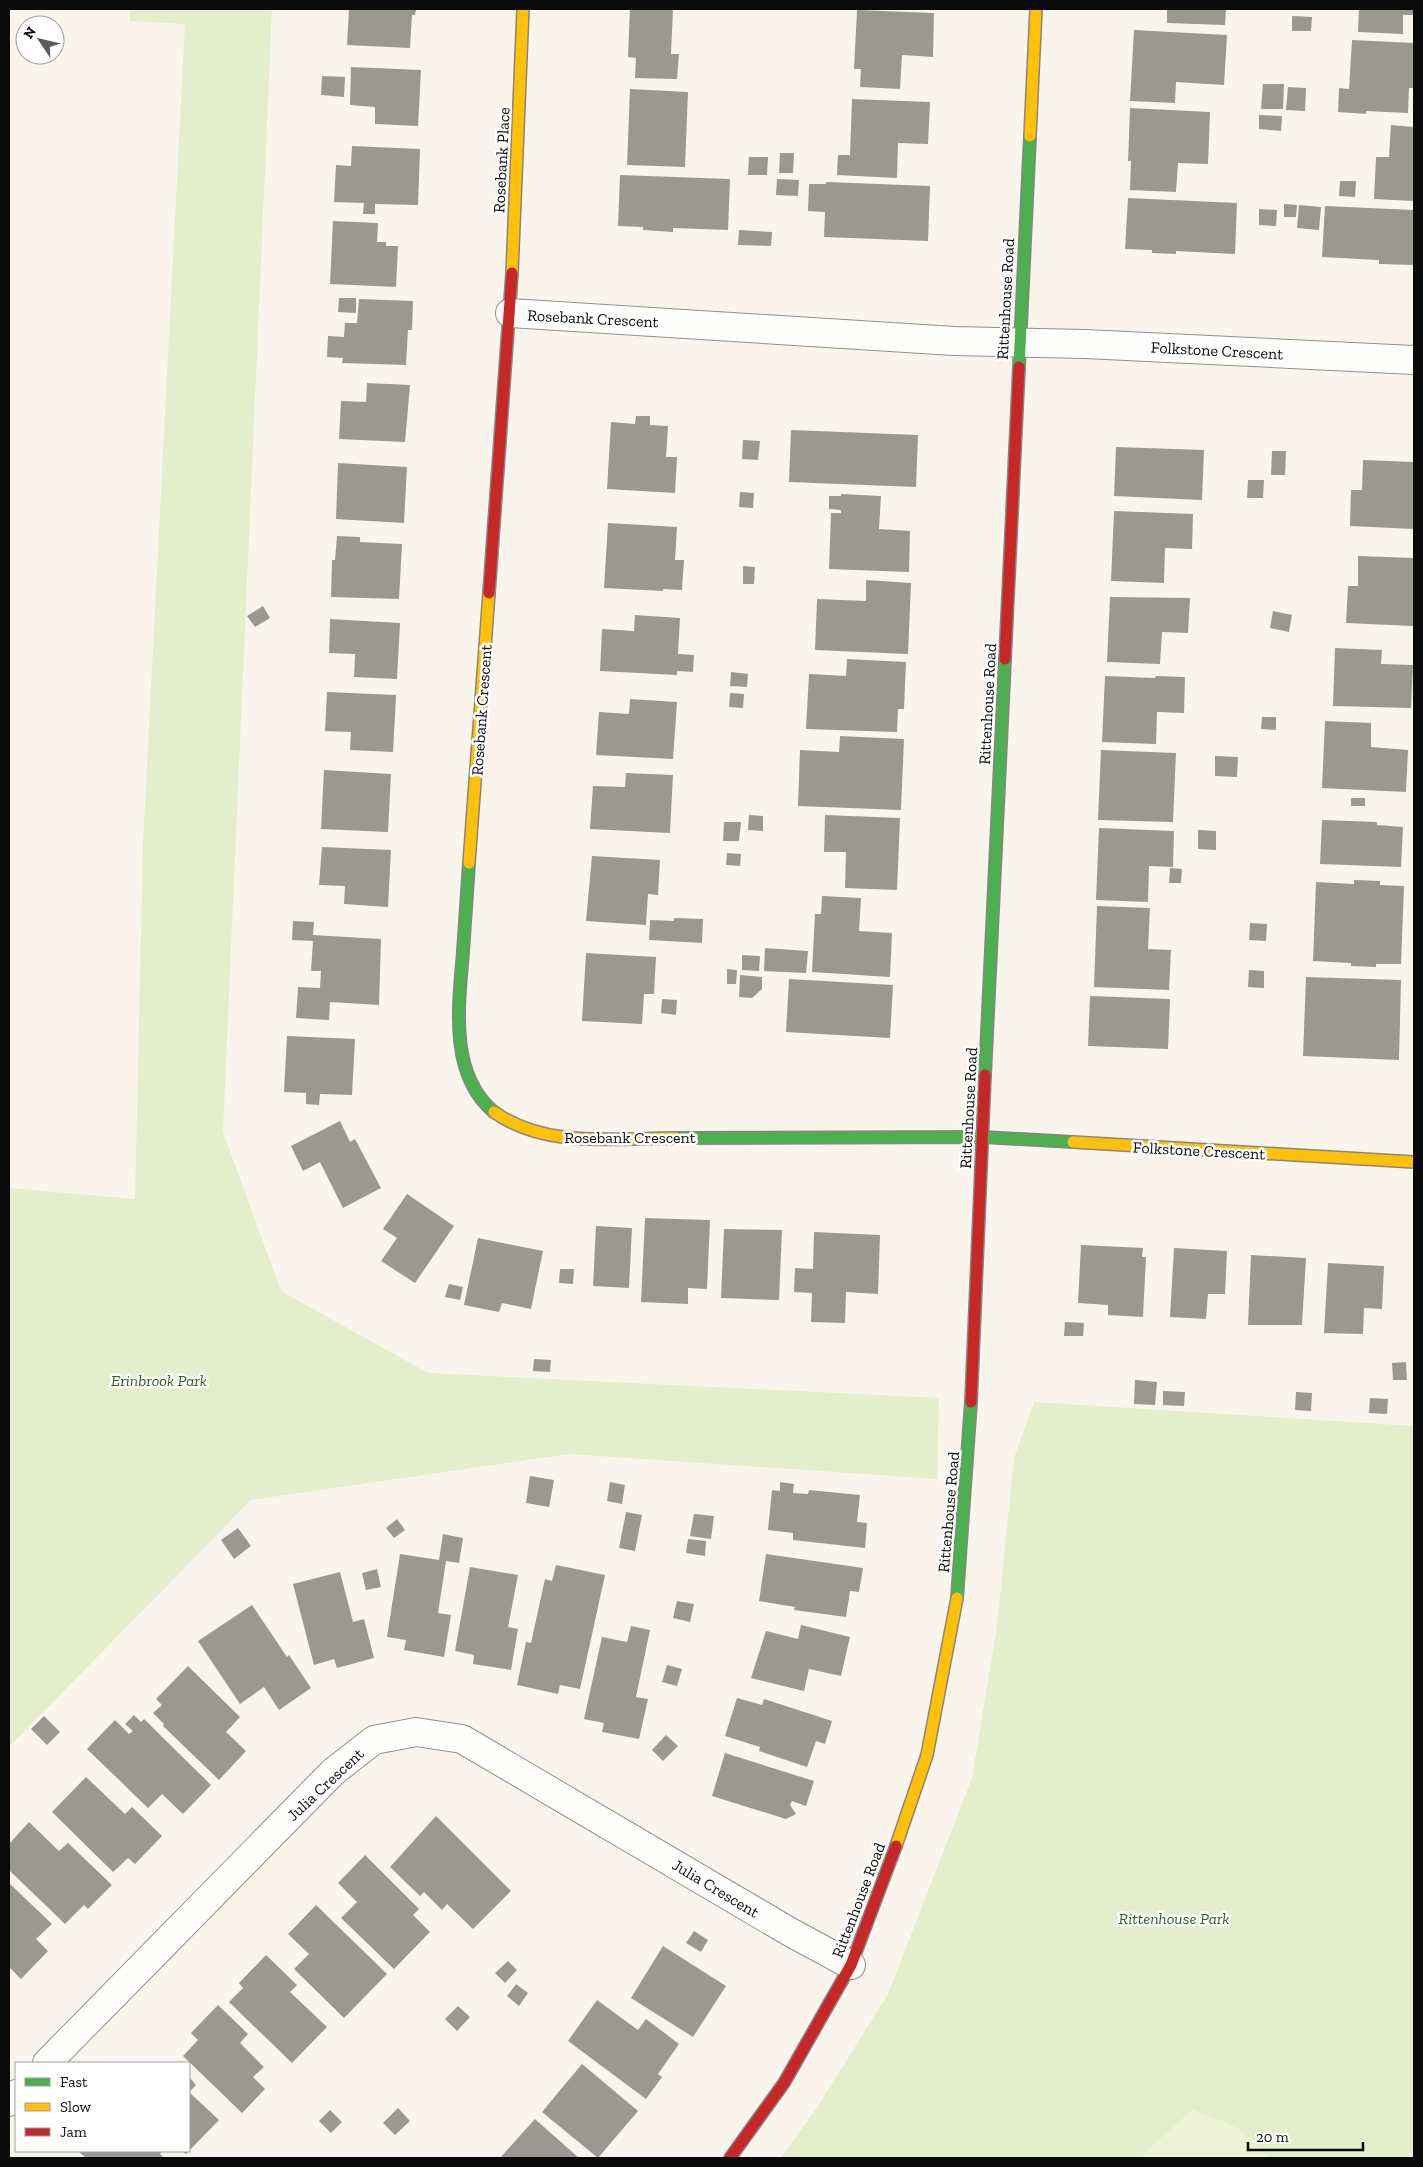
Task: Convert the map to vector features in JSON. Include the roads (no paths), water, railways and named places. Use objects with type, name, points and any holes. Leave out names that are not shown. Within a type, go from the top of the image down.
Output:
[{"type":"street","name":"Rosebank Place","points":[[510,313],[524,9]]},
{"type":"street","name":"Rittenhouse Road","points":[[730,2158],[784,2082],[851,1965],[878,1898],[927,1755],[957,1600],[971,1427],[972,1346],[1036,9]]},
{"type":"street","name":"Rosebank Crescent","points":[[983,1137],[562,1138],[524,1129],[493,1111],[473,1089],[462,1059],[458,1019],[510,313],[1019,343]]},
{"type":"street","name":"Folkstone Crescent","points":[[1019,343],[1085,344],[1414,360]]},
{"type":"street","name":"Folkstone Crescent","points":[[983,1137],[1414,1162]]},
{"type":"street","name":"Julia Crescent","points":[[48,2062],[332,1772],[374,1740],[416,1732],[462,1738],[790,1932],[851,1965]]},
{"type":"park label","name":"Erinbrook Park","points":[[159,1380]]},
{"type":"park label","name":"Rittenhouse Park","points":[[1174,1918]]}]
